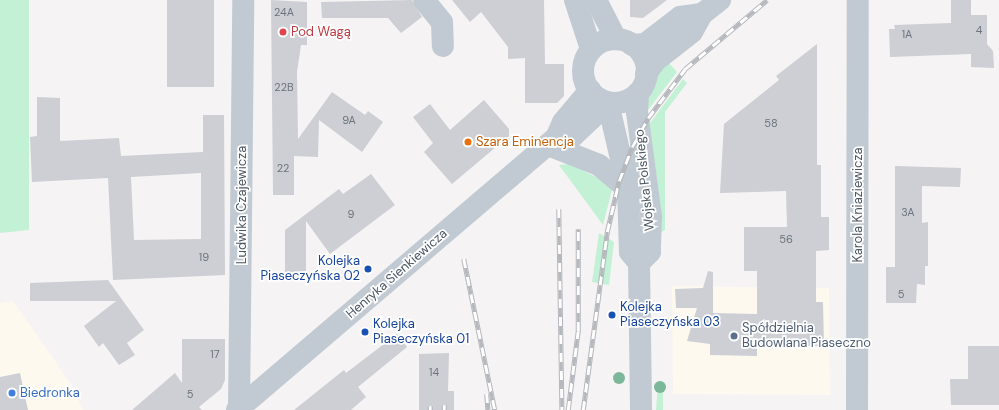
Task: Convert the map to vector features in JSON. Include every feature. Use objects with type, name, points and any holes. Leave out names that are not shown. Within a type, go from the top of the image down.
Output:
[{"type":"street","name":"Ludwika Czajewicza","points":[[239,409],[243,0]]},
{"type":"street","points":[[424,0],[442,22],[443,46]]},
{"type":"street","points":[[575,0],[591,49]]},
{"type":"street","points":[[596,0],[624,42],[644,58],[642,84]]},
{"type":"street","points":[[702,14],[680,17],[645,44],[601,41],[591,49],[586,57],[584,75],[590,90],[608,103],[624,102],[642,84],[655,61],[692,32],[702,14],[720,0]]},
{"type":"street","name":"Karola Kniaziewicza","points":[[857,410],[858,0]]},
{"type":"street","name":"Wojska Polskiego","points":[[639,263],[650,252],[651,237],[650,199],[637,112],[642,84]]},
{"type":"street","name":"Henryka Sienkiewicza","points":[[239,409],[552,142],[563,122],[590,90]]},
{"type":"street","name":"Henryka Sienkiewicza","points":[[552,142],[573,136],[608,103]]},
{"type":"street","name":"Wojska Polskiego","points":[[608,103],[620,144],[628,189],[630,252],[639,263],[641,410]]},
{"type":"street","points":[[552,142],[599,165],[628,189]]},
{"type":"shaded area","points":[[672,286],[829,288],[830,395],[673,394]]},
{"type":"shaded area","points":[[13,301],[71,384],[83,410],[0,410],[0,303]]},
{"type":"green space","points":[[0,0],[29,0],[29,230],[0,233]]},
{"type":"green space","points":[[669,63],[677,72],[645,114],[648,93],[657,74]]},
{"type":"green space","points":[[683,79],[687,83],[665,112],[665,230],[658,234],[657,181],[647,127]]},
{"type":"green space","points":[[570,164],[602,180],[612,190],[603,225],[559,165]]},
{"type":"green space","points":[[599,233],[614,242],[609,285],[592,282]]},
{"type":"green space","points":[[658,382],[663,383],[663,410],[656,410]]},
{"type":"building","points":[[167,0],[214,0],[214,87],[167,87]]},
{"type":"building","points":[[271,0],[307,2],[307,45],[301,45],[297,72],[298,139],[332,92],[365,115],[368,111],[383,122],[362,152],[319,120],[318,157],[294,156],[294,195],[273,195]]},
{"type":"building","points":[[412,0],[422,17],[401,33],[388,18],[322,18],[321,2]]},
{"type":"building","points":[[452,0],[544,0],[545,64],[564,64],[564,96],[557,103],[525,103],[525,58],[508,59],[508,47],[481,12],[470,22]]},
{"type":"building","points":[[630,0],[667,0],[643,18],[630,17]]},
{"type":"building","points":[[951,0],[971,0],[971,15],[987,15],[987,44],[993,51],[994,68],[971,67],[971,54],[890,57],[889,29],[895,29],[894,25],[951,23]]},
{"type":"building","points":[[817,44],[817,165],[821,165],[821,217],[829,217],[829,250],[816,251],[816,302],[823,302],[824,346],[757,346],[757,356],[710,355],[710,344],[687,341],[697,308],[676,308],[675,289],[703,288],[708,271],[713,272],[713,313],[757,314],[757,271],[744,271],[744,227],[787,227],[786,191],[720,193],[724,124],[779,80],[776,76]]},
{"type":"building","points":[[37,97],[60,98],[60,141],[119,138],[121,156],[203,152],[203,115],[224,115],[225,275],[113,280],[108,178],[32,182],[30,137],[37,136]],"holes":[[[201,173],[201,239],[134,240],[131,177]]]},
{"type":"building","name":"Szara Eminencja","points":[[484,100],[509,129],[509,136],[452,184],[424,152],[433,143],[413,117],[430,104],[450,130]]},
{"type":"building","points":[[895,166],[961,168],[960,187],[922,186],[922,223],[928,222],[928,266],[925,266],[925,285],[917,284],[916,303],[886,303],[886,267],[895,267]]},
{"type":"building","points":[[371,174],[395,205],[330,254],[306,221],[306,272],[285,272],[285,230],[339,189],[343,194]]},
{"type":"building","points":[[108,280],[144,330],[127,343],[135,355],[119,365],[103,343],[99,347],[84,326],[116,301],[30,301],[30,283]]},
{"type":"building","points":[[397,334],[407,347],[358,387],[366,397],[351,410],[294,410],[344,370],[346,373]]},
{"type":"building","points":[[182,339],[225,339],[225,380],[221,389],[199,407],[202,410],[132,410],[175,373],[182,383]]},
{"type":"building","points":[[968,346],[999,346],[999,405],[951,405],[950,379],[968,379]]},
{"type":"building","points":[[449,353],[448,391],[454,391],[454,410],[419,410],[419,354]]},
{"type":"building","name":"Biedronka","points":[[20,373],[28,410],[0,410],[0,377]]},
{"type":"railway","points":[[583,410],[607,232],[619,181],[632,147],[648,118],[685,69],[767,0]]},
{"type":"railway","points":[[559,209],[562,410]]},
{"type":"railway","points":[[568,410],[578,331],[578,229]]},
{"type":"railway","points":[[464,259],[495,410]]},
{"type":"railway","points":[[487,394],[488,410]]},
{"type":"railway","points":[[444,405],[444,410]]},
{"type":"place","name":"Pod Wagą","points":[[283,32]]},
{"type":"place","name":"Szara Eminencja","points":[[468,142]]},
{"type":"place","name":"Kolejka Piaseczyńska 02","points":[[368,269]]},
{"type":"place","name":"Kolejka Piaseczyńska 03","points":[[612,315]]},
{"type":"place","name":"Kolejka Piaseczyńska 01","points":[[365,332]]},
{"type":"place","name":"Spółdzielnia Budowlana Piaseczno","points":[[734,336]]},
{"type":"place","name":"Biedronka","points":[[12,393]]}]
